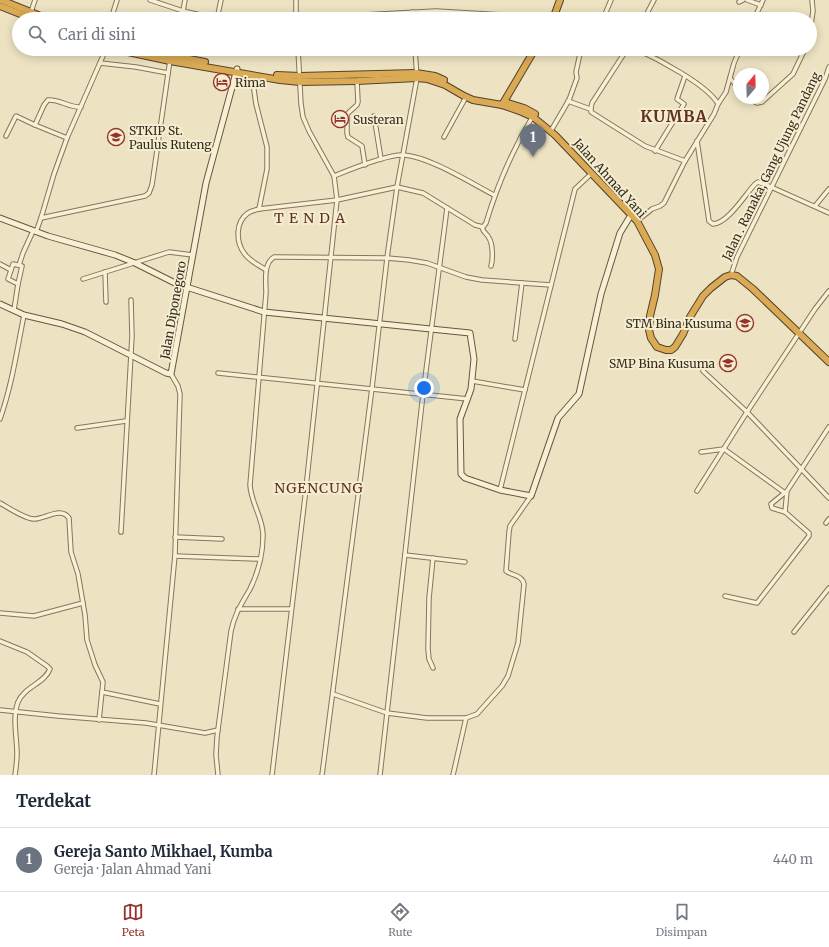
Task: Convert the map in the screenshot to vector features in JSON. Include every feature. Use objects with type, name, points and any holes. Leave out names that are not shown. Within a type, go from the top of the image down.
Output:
[{"type":"highway","points":[[1,0],[24,12]]},
{"type":"highway","points":[[556,12],[560,0]]},
{"type":"highway","points":[[0,6],[19,12]]},
{"type":"highway","name":"Jalan Ahmad Yani","points":[[158,56],[236,70],[300,79]]},
{"type":"highway","name":"Jalan Ahmad Yani","points":[[162,56],[170,58]]},
{"type":"highway","points":[[502,103],[531,56]]},
{"type":"highway","name":"Jalan Ahmad Yani","points":[[236,70],[252,76],[300,79],[435,76],[453,84],[465,95],[489,103],[502,103],[522,112],[534,115],[554,132],[637,221],[655,256],[659,269],[650,316],[649,330],[651,338],[657,347],[666,350],[671,350],[675,347],[690,317],[703,296],[711,288],[731,274]]},
{"type":"highway","points":[[731,274],[737,276],[753,289],[829,362]]},
{"type":"street","points":[[32,12],[36,0]]},
{"type":"street","points":[[113,12],[117,0]]},
{"type":"street","points":[[150,0],[183,12],[186,0]]},
{"type":"street","points":[[219,12],[221,0]]},
{"type":"street","points":[[296,0],[296,12]]},
{"type":"street","points":[[606,12],[611,0]]},
{"type":"street","points":[[648,12],[654,0]]},
{"type":"street","points":[[747,0],[761,5]]},
{"type":"street","points":[[758,12],[763,0]]},
{"type":"street","points":[[812,0],[813,12]]},
{"type":"street","points":[[413,12],[462,12]]},
{"type":"street","points":[[14,310],[23,253],[41,218],[54,174],[67,138],[103,56]]},
{"type":"street","points":[[272,775],[337,200],[334,176],[303,118],[298,56]]},
{"type":"street","points":[[322,775],[372,388],[386,258],[416,76],[415,56]]},
{"type":"street","points":[[554,132],[577,78],[576,72],[580,56]]},
{"type":"street","points":[[590,109],[592,103],[622,56]]},
{"type":"street","points":[[650,56],[665,63],[685,76],[713,97],[718,104]]},
{"type":"street","points":[[637,221],[652,209],[664,203],[685,161],[726,92],[737,56]]},
{"type":"street","points":[[769,96],[793,74],[802,56]]},
{"type":"street","points":[[41,218],[145,196],[149,193],[152,185],[170,58]]},
{"type":"street","points":[[100,63],[136,67],[168,73]]},
{"type":"street","name":"Jalan . Ranaka, Gang Ujung Pandang","points":[[731,274],[737,257],[771,186],[827,80],[829,67]]},
{"type":"street","name":"Jalan Diponegoro","points":[[0,304],[24,315],[77,328],[166,374],[171,374],[211,162],[236,70]]},
{"type":"street","points":[[252,76],[256,104],[267,147],[267,169],[259,209]]},
{"type":"street","points":[[655,151],[684,104],[677,99],[685,76]]},
{"type":"street","points":[[357,78],[358,102],[357,105],[347,114],[347,133],[350,139],[362,146],[365,165]]},
{"type":"street","points":[[730,78],[733,82]]},
{"type":"street","points":[[444,137],[465,95]]},
{"type":"street","points":[[35,124],[48,100],[70,106],[81,107]]},
{"type":"street","points":[[568,101],[590,109],[595,115],[645,146],[685,161]]},
{"type":"street","points":[[482,227],[485,226],[494,195],[534,115]]},
{"type":"street","points":[[6,136],[16,116],[67,138]]},
{"type":"street","points":[[374,116],[381,159]]},
{"type":"street","points":[[697,142],[709,221],[713,224],[717,224],[728,216],[758,182],[771,186],[829,213]]},
{"type":"street","points":[[334,176],[381,159],[402,155],[412,156],[424,160],[494,195]]},
{"type":"street","points":[[500,490],[575,189],[592,173]]},
{"type":"street","points":[[266,270],[244,254],[239,245],[238,237],[240,222],[244,216],[259,209],[337,200],[397,187],[423,193],[475,225],[482,227]]},
{"type":"street","points":[[816,206],[829,189]]},
{"type":"street","points":[[380,775],[423,394],[447,208]]},
{"type":"street","points":[[333,694],[387,713],[427,718],[466,718],[477,714],[502,686],[508,676],[519,638],[524,584],[520,577],[506,571],[509,529],[531,496],[558,418],[579,394],[601,294],[620,234],[632,215]]},
{"type":"street","points":[[0,218],[34,232],[115,255],[135,263],[168,280],[264,312],[471,334],[474,353],[472,381],[460,424],[461,474],[465,478],[500,490],[531,496]]},
{"type":"street","points":[[482,227],[483,231],[490,240],[493,259],[491,266]]},
{"type":"street","points":[[83,280],[169,252],[193,254]]},
{"type":"street","points":[[218,775],[216,754],[218,730],[231,631],[234,617],[253,582],[263,537],[263,530],[251,494],[250,485],[266,270],[269,261],[274,257],[386,258],[426,263],[482,280],[551,285]]},
{"type":"street","points":[[0,264],[11,270]]},
{"type":"street","points":[[18,284],[8,279],[14,264],[20,265]]},
{"type":"street","points":[[104,272],[106,302]]},
{"type":"street","points":[[515,339],[522,283]]},
{"type":"street","points":[[697,491],[747,412],[800,334],[815,309],[829,291]]},
{"type":"street","points":[[121,532],[132,331],[131,300]]},
{"type":"street","points":[[0,419],[7,400],[24,315]]},
{"type":"street","points":[[703,371],[747,412],[829,498]]},
{"type":"street","points":[[218,373],[468,399]]},
{"type":"street","points":[[154,775],[175,556],[180,394],[178,386],[171,374]]},
{"type":"street","points":[[472,381],[525,390]]},
{"type":"street","points":[[77,428],[126,421]]},
{"type":"street","points":[[725,596],[757,603],[809,536],[809,533],[784,512],[771,507],[774,502],[786,492],[829,427]]},
{"type":"street","points":[[701,452],[724,450],[786,492]]},
{"type":"street","points":[[784,512],[786,492]]},
{"type":"street","points":[[0,503],[33,519],[59,513],[64,513],[69,518],[71,552],[78,574],[88,640],[95,665],[103,680],[99,720]]},
{"type":"street","points":[[826,523],[829,518]]},
{"type":"street","points":[[175,537],[222,539]]},
{"type":"street","points":[[404,555],[465,562]]},
{"type":"street","points":[[175,556],[259,560]]},
{"type":"street","points":[[433,558],[429,598],[428,649],[433,668]]},
{"type":"street","points":[[794,632],[829,588]]},
{"type":"street","points":[[0,613],[34,616],[83,603]]},
{"type":"street","points":[[238,609],[291,609]]},
{"type":"street","points":[[0,642],[27,652],[50,669],[47,674],[20,697],[15,712],[17,754],[15,775]]},
{"type":"street","points":[[102,692],[160,704]]},
{"type":"street","points":[[0,710],[158,725],[205,733],[218,730]]},
{"type":"street","points":[[453,775],[466,718]]},
{"type":"place","name":"Rima","points":[[222,82]]},
{"type":"place","name":"Susteran","points":[[340,119]]},
{"type":"place","name":"STKIP St. Paulus Ruteng","points":[[116,137]]},
{"type":"place","name":"Gereja Santo Mikhael, Kumba","points":[[533,157]]},
{"type":"place","name":"STM Bina Kusuma","points":[[745,323]]},
{"type":"place","name":"SMP Bina Kusuma","points":[[728,363]]},
{"type":"district","name":"KUMBA","points":[[674,116]]},
{"type":"district","name":"T E N D A","points":[[310,218]]},
{"type":"district","name":"NGENCUNG","points":[[319,488]]}]
